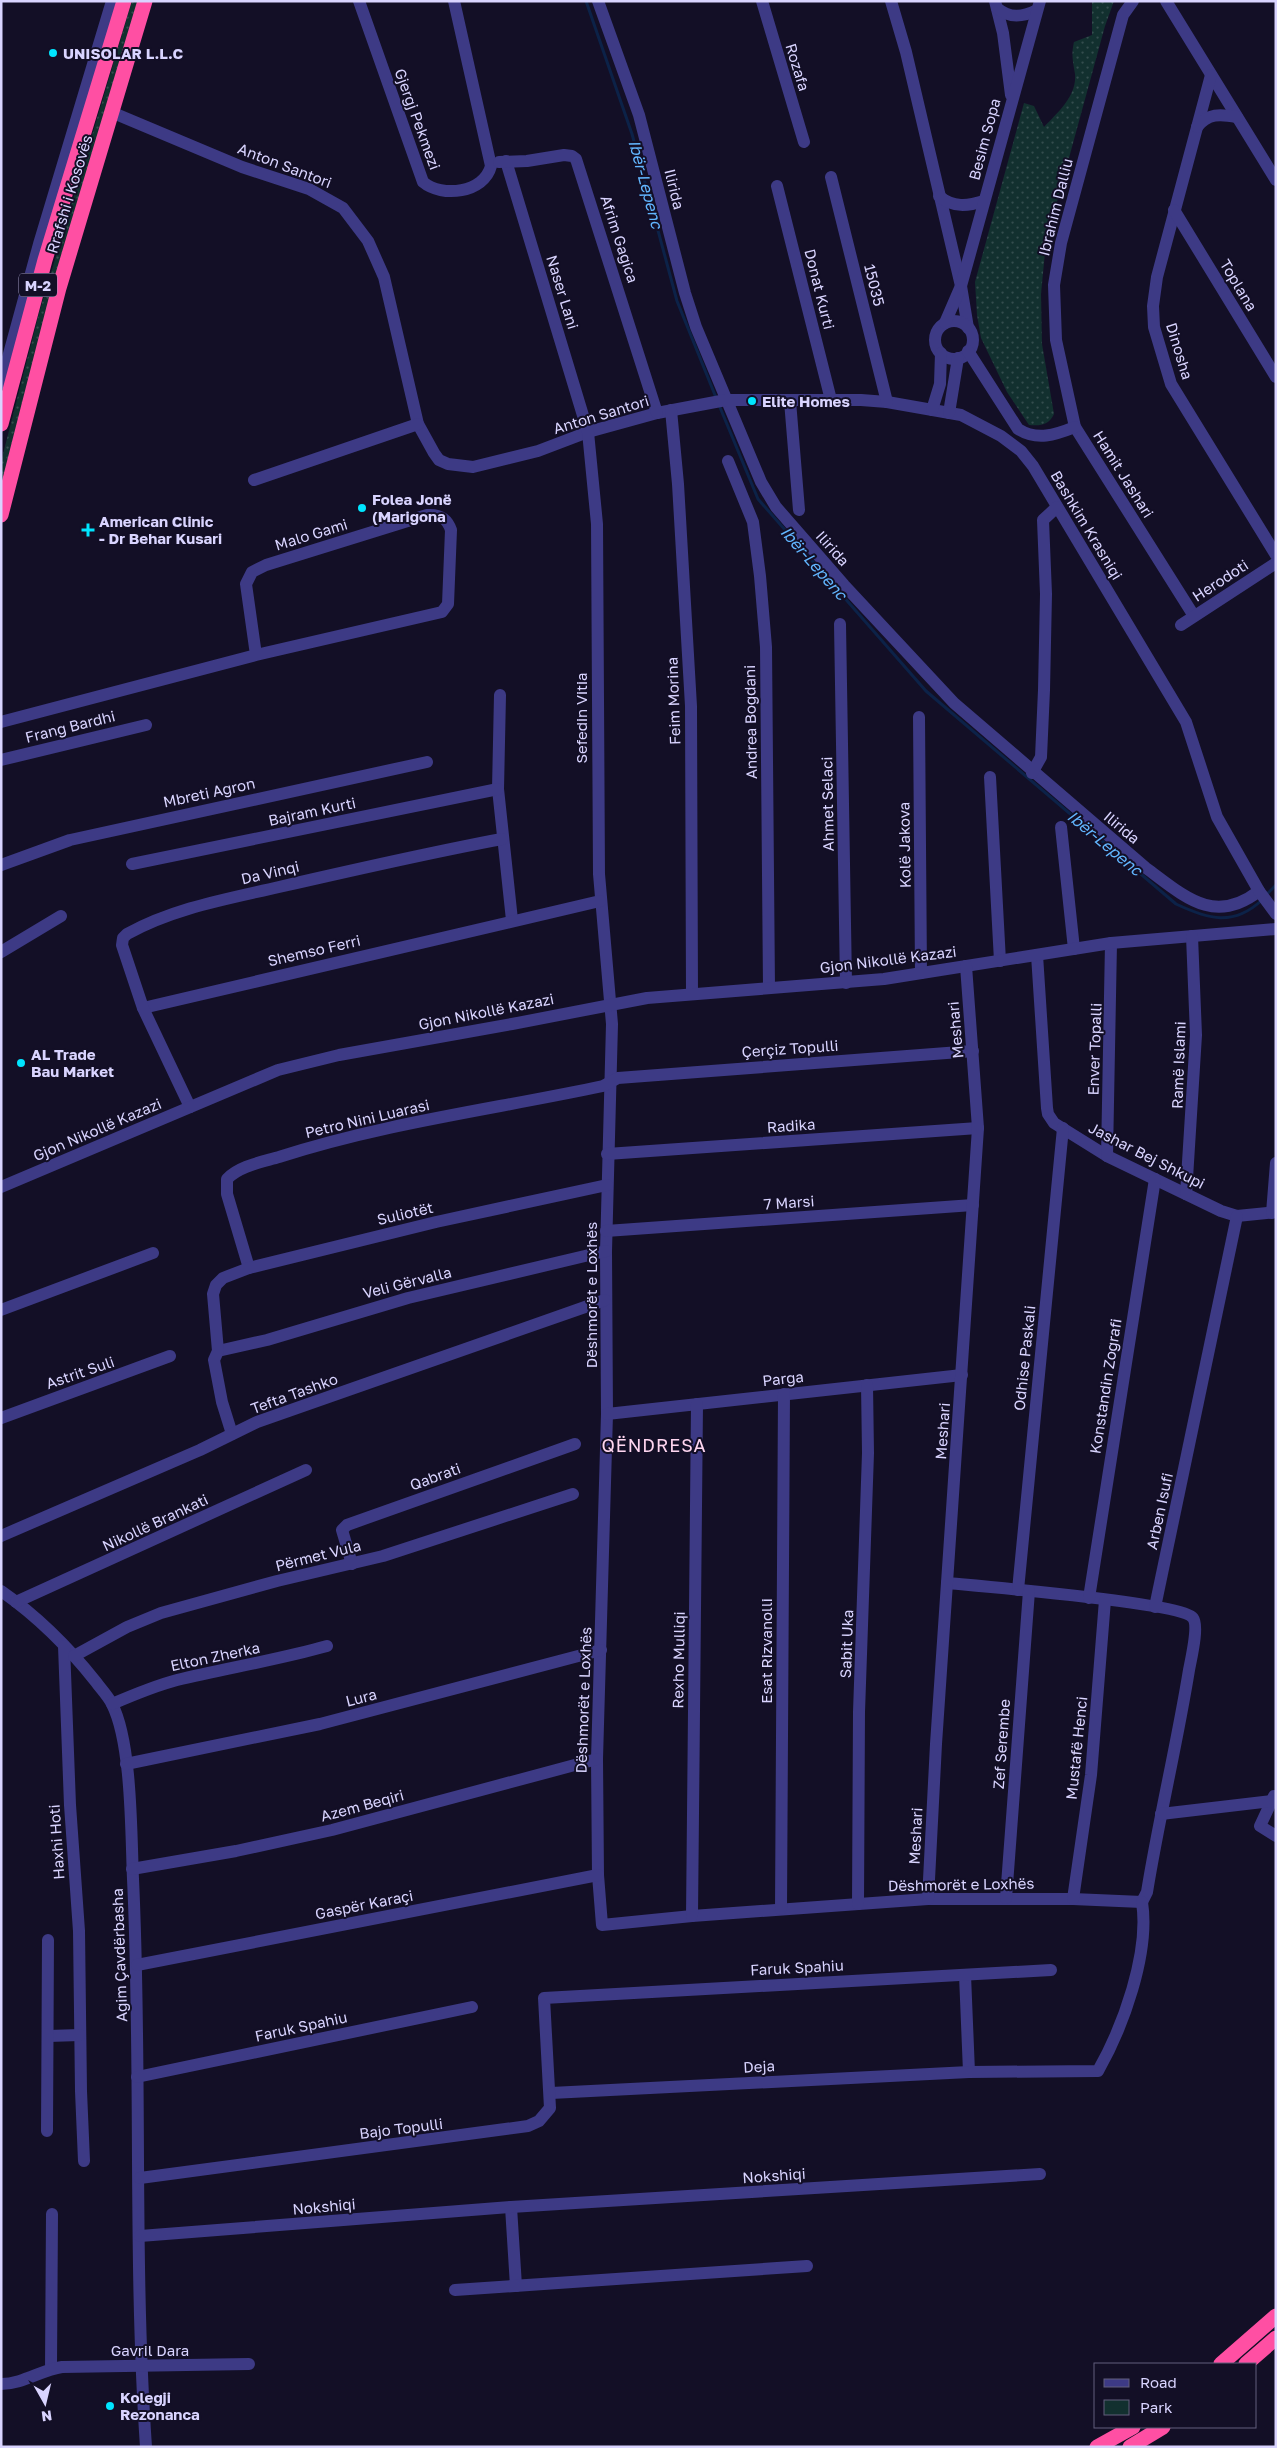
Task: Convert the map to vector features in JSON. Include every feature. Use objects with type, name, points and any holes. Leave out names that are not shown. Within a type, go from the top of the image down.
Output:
[{"type":"highway","name":"Rrafshi i Kosovës","points":[[1,424],[45,260],[124,1]]},
{"type":"highway","name":"Rrafshi i Kosovës","points":[[1,515],[59,288],[145,1]]},
{"type":"highway","points":[[1222,2363],[1276,2316]]},
{"type":"highway","points":[[1247,2363],[1276,2338]]},
{"type":"highway","points":[[1097,2447],[1131,2428]]},
{"type":"highway","points":[[1130,2447],[1161,2428]]},
{"type":"street","name":"Rrafshi i Kosovës","points":[[1,383],[72,132],[112,1]]},
{"type":"street","name":"Gjergj Pekmezi","points":[[359,1],[423,182],[430,188],[440,191],[471,187],[483,182],[489,174],[490,162]]},
{"type":"street","points":[[454,1],[490,162]]},
{"type":"street","name":"Ilirida","points":[[598,1],[639,114],[687,302],[761,482],[776,507],[793,528],[954,703],[1032,773],[1146,868],[1196,902],[1210,907],[1233,906],[1245,901],[1259,891]]},
{"type":"street","name":"Rozafa","points":[[762,1],[804,142]]},
{"type":"street","name":"Besim Sopa","points":[[891,1],[906,52],[962,286],[968,328],[972,339],[963,355],[949,413]]},
{"type":"street","name":"Ibrahim Dalliu","points":[[1075,427],[1056,340],[1054,285],[1071,201],[1124,15],[1133,1]]},
{"type":"street","points":[[1166,1],[1276,180]]},
{"type":"street","points":[[996,5],[1003,14],[1012,16],[1029,14],[1038,6]]},
{"type":"street","points":[[996,5],[1012,100]]},
{"type":"street","name":"Besim Sopa","points":[[932,410],[940,384],[941,353],[935,343],[935,337],[937,331],[945,323],[962,286],[1038,6]]},
{"type":"street","name":"Dinosha","points":[[1211,75],[1157,277],[1153,306],[1154,327],[1171,384],[1276,555]]},
{"type":"street","name":"Anton Santori","points":[[111,112],[242,167],[309,189],[343,208],[368,241],[384,277],[418,424],[439,460],[459,467],[473,466],[538,451],[588,432],[657,413],[726,400]]},
{"type":"street","points":[[1197,127],[1203,119],[1209,116],[1237,117]]},
{"type":"street","name":"Afrim Gagica","points":[[490,162],[527,161],[564,155],[572,156],[576,159],[657,413]]},
{"type":"street","name":"Naser Lani","points":[[506,162],[588,432]]},
{"type":"street","name":"15035","points":[[832,177],[887,402]]},
{"type":"street","name":"Donat Kurti","points":[[777,186],[832,400]]},
{"type":"street","points":[[939,196],[945,202],[963,206],[984,201]]},
{"type":"street","name":"Toplana","points":[[1174,210],[1276,377]]},
{"type":"street","points":[[945,323],[957,321],[968,328]]},
{"type":"street","points":[[941,353],[951,358],[963,355]]},
{"type":"street","name":"Hamit Jashari","points":[[963,355],[1018,429],[1031,436],[1047,436],[1075,427],[1194,616]]},
{"type":"street","name":"Bashkim Krasniqi","points":[[726,400],[887,402],[961,415],[1001,436],[1021,451],[1057,507],[1186,722],[1217,817],[1259,891]]},
{"type":"street","points":[[790,401],[799,510]]},
{"type":"street","name":"Feim Morina","points":[[671,410],[678,484],[691,706],[692,993]]},
{"type":"street","points":[[254,480],[418,424]]},
{"type":"street","name":"Sefedin Vitia","points":[[588,432],[597,524],[599,587],[597,732],[600,900],[611,1003]]},
{"type":"street","name":"Andrea Bogdani","points":[[728,461],[753,522],[766,647],[769,988]]},
{"type":"street","points":[[1032,773],[1041,757],[1044,700],[1046,594],[1043,520],[1057,507]]},
{"type":"street","name":"Malo Gami","points":[[1,722],[256,655],[442,612],[448,604],[451,530],[446,520],[441,516],[427,515],[266,565],[252,572],[246,584],[256,655]]},
{"type":"street","name":"Herodoti","points":[[1181,625],[1276,563]]},
{"type":"street","name":"Ahmet Selaci","points":[[840,624],[846,983]]},
{"type":"street","points":[[500,696],[498,789],[512,920]]},
{"type":"street","name":"Kolë Jakova","points":[[919,717],[921,973]]},
{"type":"street","name":"Frang Bardhi","points":[[1,760],[146,724]]},
{"type":"street","name":"Mbreti Agron","points":[[1,865],[70,840],[427,762]]},
{"type":"street","points":[[990,777],[1000,961]]},
{"type":"street","name":"Bajram Kurti","points":[[132,864],[498,789]]},
{"type":"street","points":[[1061,826],[1074,949]]},
{"type":"street","name":"Da Vinqi","points":[[143,1008],[122,945],[122,938],[133,930],[164,916],[208,904],[332,874],[502,839]]},
{"type":"street","points":[[1259,891],[1272,908]]},
{"type":"street","name":"Shemso Ferri","points":[[143,1008],[600,900]]},
{"type":"street","points":[[1,952],[61,916]]},
{"type":"street","name":"Gjon Nikollë Kazazi","points":[[1,1187],[278,1070],[305,1062],[502,1026],[611,1003],[692,993],[846,983],[1111,943],[1276,929]]},
{"type":"street","name":"Ramë Islami","points":[[1186,1194],[1196,1035],[1192,936]]},
{"type":"street","name":"Enver Topalli","points":[[1107,1156],[1111,943]]},
{"type":"street","name":"Jashar Bej Shkupi","points":[[1037,955],[1048,1114],[1054,1123],[1107,1156],[1221,1211],[1237,1216],[1274,1212]]},
{"type":"street","name":"Meshari","points":[[928,1899],[978,1128],[966,966]]},
{"type":"street","name":"Dëshmorët e Loxhës","points":[[611,1003],[605,1300],[607,1414],[597,1758],[598,1875],[602,1925],[692,1916],[928,1899],[1006,1898],[1142,1902]]},
{"type":"street","points":[[143,1008],[190,1107]]},
{"type":"street","name":"Çerçiz Topulli","points":[[610,1082],[622,1077],[973,1050]]},
{"type":"street","name":"Petro Nini Luarasi","points":[[249,1268],[226,1187],[227,1179],[233,1173],[332,1142],[598,1087],[610,1082]]},
{"type":"street","name":"Radika","points":[[607,1154],[978,1128]]},
{"type":"street","name":"Odhise Paskali","points":[[1023,1591],[1063,1128]]},
{"type":"street","points":[[1274,1212],[1276,1163]]},
{"type":"street","name":"Konstandin Zografi","points":[[1089,1598],[1155,1179]]},
{"type":"street","name":"Suliotët","points":[[218,1351],[214,1311],[216,1286],[223,1278],[249,1268],[436,1222],[607,1185]]},
{"type":"street","name":"7 Marsi","points":[[606,1231],[973,1205]]},
{"type":"street","name":"Arben Isufi","points":[[1156,1607],[1237,1216]]},
{"type":"street","name":"Veli Gërvalla","points":[[218,1351],[267,1340],[408,1298],[606,1251]]},
{"type":"street","points":[[1,1310],[153,1253]]},
{"type":"street","name":"Tefta Tashko","points":[[1,1536],[282,1413],[605,1300]]},
{"type":"street","points":[[218,1351],[214,1360],[214,1368],[232,1434]]},
{"type":"street","name":"Astrit Suli","points":[[1,1418],[170,1356]]},
{"type":"street","name":"Parga","points":[[607,1414],[962,1375]]},
{"type":"street","name":"Sabit Uka","points":[[858,1904],[859,1712],[868,1453],[867,1385]]},
{"type":"street","name":"Esat Rizvanolli","points":[[781,1909],[784,1394]]},
{"type":"street","name":"Rexho Mulliqi","points":[[692,1916],[697,1404]]},
{"type":"street","name":"Qabrati","points":[[352,1564],[342,1530],[347,1525],[575,1444]]},
{"type":"street","name":"Nikollë Brankati","points":[[16,1602],[306,1470]]},
{"type":"street","name":"Përmet Vula","points":[[74,1656],[127,1627],[161,1613],[277,1581],[352,1564],[573,1494]]},
{"type":"street","points":[[947,1583],[1105,1600],[1156,1607],[1192,1616],[1196,1625],[1185,1694],[1147,1892],[1142,1902]]},
{"type":"street","name":"Agim Çavdërbasha","points":[[1,1591],[16,1602],[74,1656],[112,1704],[126,1764],[137,1965],[141,2365],[146,2447]]},
{"type":"street","name":"Zef Serembe","points":[[1006,1898],[1023,1591]]},
{"type":"street","name":"Mustafë Henci","points":[[1073,1899],[1091,1775],[1105,1600]]},
{"type":"street","name":"Haxhi Hoti","points":[[64,1646],[70,1805],[79,1931],[84,2161]]},
{"type":"street","name":"Elton Zherka","points":[[112,1704],[151,1688],[177,1680],[287,1658],[327,1646]]},
{"type":"street","name":"Lura","points":[[126,1764],[320,1724],[601,1650]]},
{"type":"street","name":"Azem Beqiri","points":[[132,1869],[236,1851],[332,1830],[597,1758]]},
{"type":"street","points":[[1161,1814],[1274,1797]]},
{"type":"street","points":[[1274,1797],[1260,1826],[1276,1836]]},
{"type":"street","name":"Gaspër Karaçi","points":[[137,1965],[598,1875]]},
{"type":"street","name":"Deja","points":[[551,2093],[969,2072],[1098,2071],[1113,2045],[1130,1998],[1145,1917],[1142,1902]]},
{"type":"street","points":[[47,2131],[48,1940]]},
{"type":"street","name":"Faruk Spahiu","points":[[544,1998],[1051,1970]]},
{"type":"street","points":[[965,1975],[969,2072]]},
{"type":"street","name":"Bajo Topulli","points":[[140,2178],[512,2130],[528,2126],[546,2115],[550,2108],[551,2093],[544,1998]]},
{"type":"street","name":"Faruk Spahiu","points":[[137,2077],[472,2007]]},
{"type":"street","points":[[48,2036],[80,2036]]},
{"type":"street","name":"Nokshiqi","points":[[140,2236],[511,2208],[1040,2174]]},
{"type":"street","points":[[511,2208],[516,2286]]},
{"type":"street","points":[[51,2368],[52,2214]]},
{"type":"street","points":[[455,2290],[807,2266]]},
{"type":"street","name":"Gavril Dara","points":[[1,2384],[30,2378],[51,2368],[249,2364]]},
{"type":"green space","points":[[132,1],[138,1],[1,489],[1,462],[39,313]]},
{"type":"green space","points":[[1092,1],[1114,1],[1105,26],[1046,242],[1041,294],[1042,344],[1054,414],[1050,421],[1044,424],[1029,425],[1007,392],[981,338],[977,315],[975,282],[1024,103],[1034,106],[1044,127],[1066,103],[1075,82],[1072,54],[1074,42],[1092,35]]},
{"type":"waterway","name":"Ibër-Lepenc","points":[[586,1],[632,134],[677,301],[717,400]]},
{"type":"waterway","name":"Ibër-Lepenc","points":[[719,405],[758,499],[926,691],[1176,904],[1199,914],[1220,918],[1241,914],[1262,900]]},
{"type":"waterway","name":"Ibër-Lepenc","points":[[1266,895],[1276,885]]},
{"type":"place","name":"UNISOLAR L.L.C","points":[[53,53]]},
{"type":"place","name":"Elite Homes","points":[[752,401]]},
{"type":"place","name":"Folea Jonë (Marigona","points":[[362,508]]},
{"type":"place","name":"American Clinic - Dr Behar Kusari","points":[[88,530]]},
{"type":"place","name":"AL Trade Bau Market","points":[[21,1063]]},
{"type":"place","name":"Kolegji Rezonanca","points":[[110,2406]]},
{"type":"district","name":"QËNDRESA","points":[[654,1445]]}]
